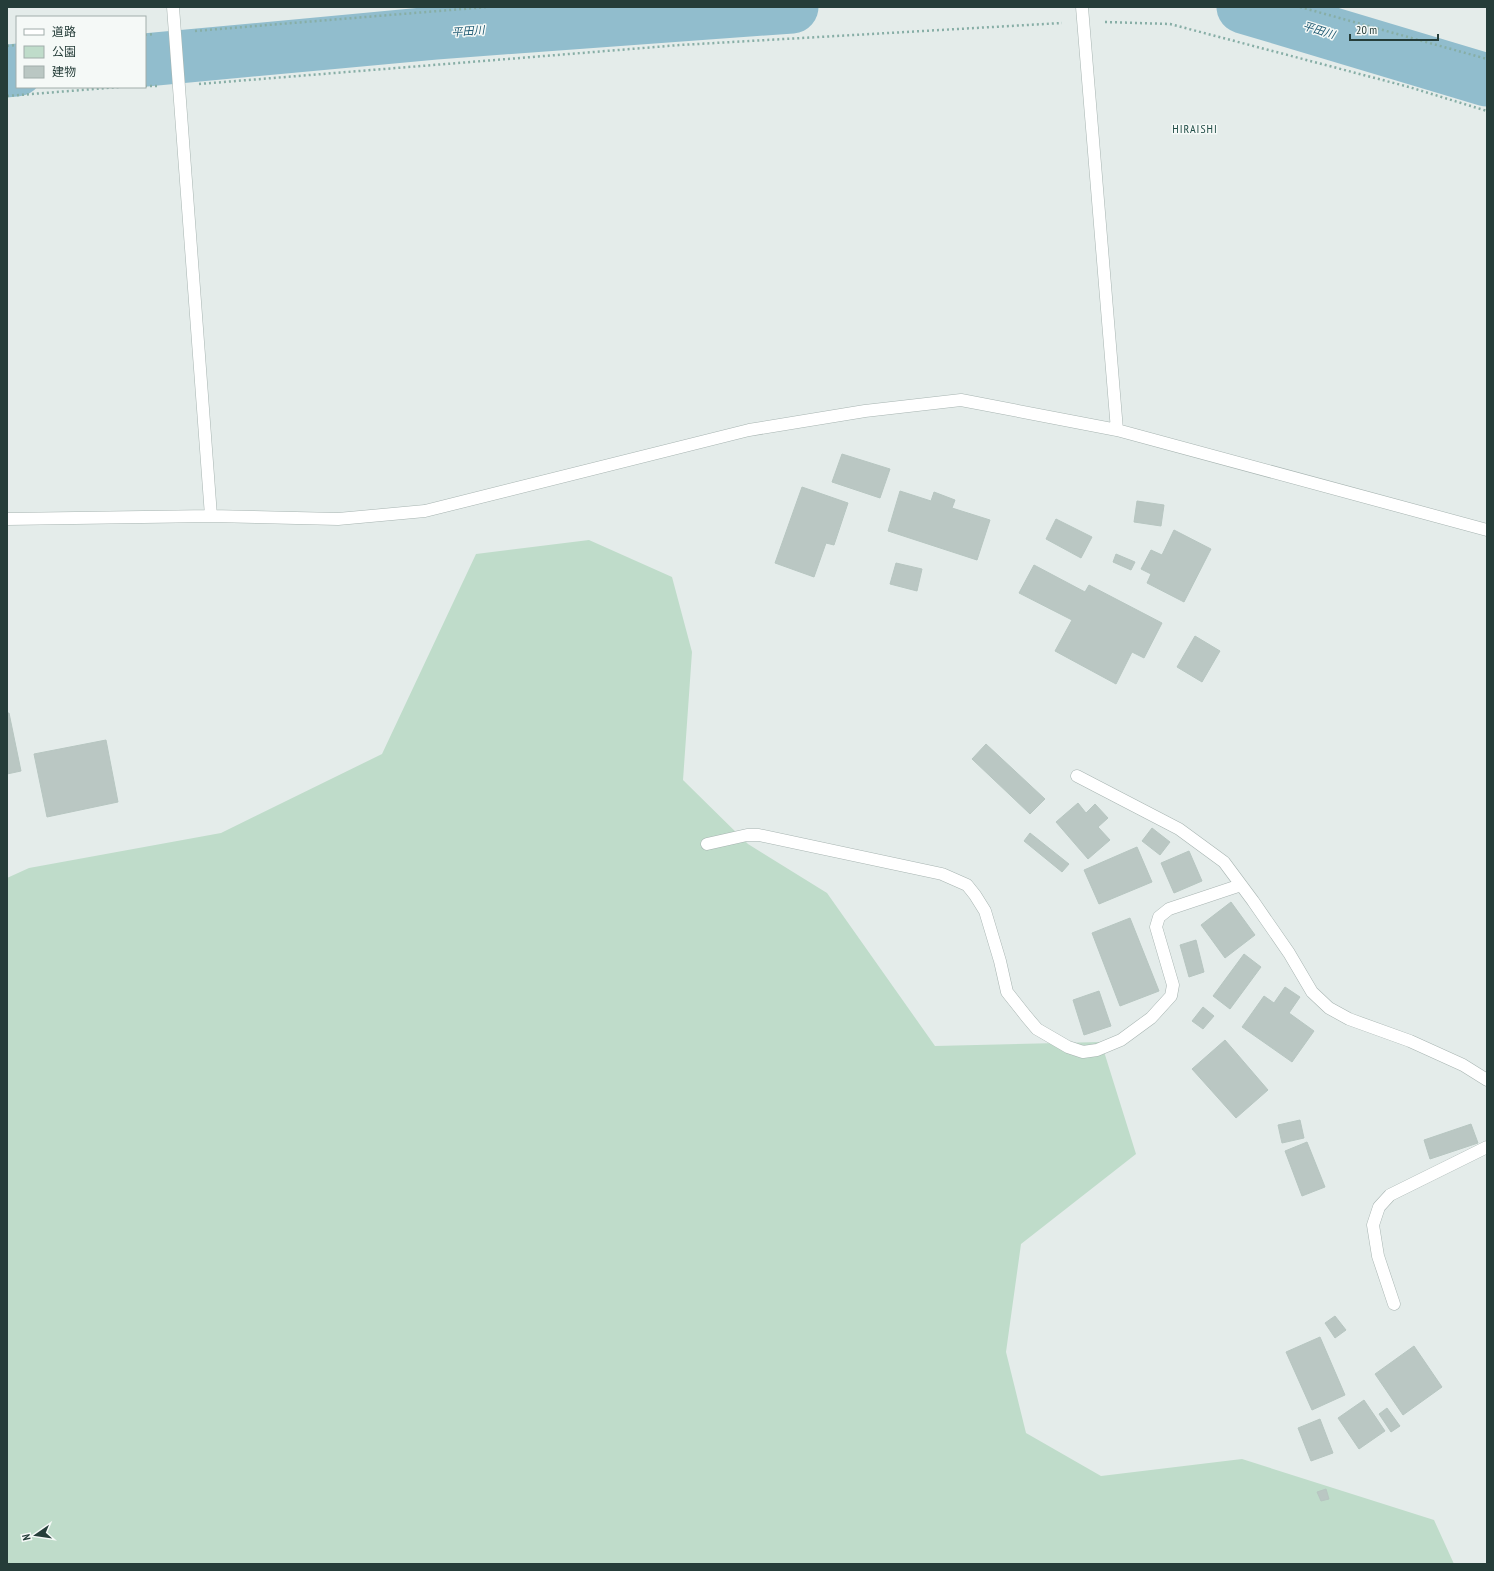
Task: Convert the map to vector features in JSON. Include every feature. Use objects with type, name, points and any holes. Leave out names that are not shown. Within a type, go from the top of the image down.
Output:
[{"type":"street","points":[[173,7],[211,516]]},
{"type":"street","points":[[1083,14],[1117,430]]},
{"type":"street","points":[[7,519],[211,516],[338,519],[425,511],[749,430],[865,411],[961,400],[1117,430],[1487,530]]},
{"type":"street","points":[[1077,776],[1180,829],[1224,862],[1289,953],[1312,992],[1329,1008],[1349,1019],[1410,1041],[1463,1065],[1487,1080]]},
{"type":"street","points":[[707,844],[746,835],[759,835],[942,874],[967,885],[985,911],[1008,992],[1037,1029],[1068,1046],[1083,1052],[1097,1050],[1121,1040],[1151,1018],[1171,996],[1173,985],[1164,950],[1156,927],[1160,917],[1169,909],[1241,885]]},
{"type":"street","points":[[1394,1304],[1378,1256],[1373,1225],[1379,1207],[1390,1195],[1487,1147]]},
{"type":"path","points":[[146,35],[175,35],[487,7]]},
{"type":"path","points":[[1300,7],[1487,59]]},
{"type":"path","points":[[146,86],[179,82],[218,83],[1083,14],[1170,24],[1409,87],[1487,111]]},
{"type":"path","points":[[7,96],[107,88]]},
{"type":"green space","points":[[589,540],[672,577],[692,652],[683,780],[748,844],[827,893],[935,1046],[1101,1042],[1136,1154],[1021,1244],[1006,1352],[1026,1433],[1101,1476],[1242,1459],[1434,1520],[1454,1564],[7,1564],[7,878],[29,868],[221,833],[382,754],[476,554]]},
{"type":"building","points":[[842,454],[890,469],[880,498],[832,482]]},
{"type":"building","points":[[802,487],[848,503],[834,545],[826,543],[814,577],[775,563]]},
{"type":"building","points":[[900,491],[931,501],[934,492],[955,500],[952,508],[990,520],[977,560],[888,531]]},
{"type":"building","points":[[1137,501],[1164,505],[1161,526],[1134,522]]},
{"type":"building","points":[[1056,519],[1092,537],[1081,558],[1046,539]]},
{"type":"building","points":[[1174,530],[1211,549],[1184,602],[1147,583],[1151,574],[1141,569],[1151,550],[1162,555]]},
{"type":"building","points":[[1116,554],[1135,562],[1131,570],[1113,562]]},
{"type":"building","points":[[896,563],[922,569],[917,591],[890,584]]},
{"type":"building","points":[[1034,565],[1085,592],[1089,585],[1162,623],[1144,658],[1132,652],[1116,684],[1055,651],[1072,620],[1019,593]]},
{"type":"building","points":[[1195,636],[1220,651],[1202,682],[1177,667]]},
{"type":"building","points":[[7,713],[9,713],[21,771],[7,774]]},
{"type":"building","points":[[106,740],[118,802],[47,817],[34,754]]},
{"type":"building","points":[[986,744],[1045,799],[1030,814],[972,759]]},
{"type":"building","points":[[1078,803],[1086,813],[1095,804],[1108,818],[1098,827],[1110,840],[1088,859],[1056,822]]},
{"type":"building","points":[[1152,828],[1170,842],[1160,855],[1142,841]]},
{"type":"building","points":[[1030,833],[1069,864],[1062,872],[1024,841]]},
{"type":"building","points":[[1137,847],[1152,882],[1099,904],[1084,870]]},
{"type":"building","points":[[1189,851],[1202,881],[1174,893],[1161,863]]},
{"type":"building","points":[[1231,902],[1255,935],[1225,958],[1201,925]]},
{"type":"building","points":[[1130,918],[1159,991],[1120,1006],[1092,933]]},
{"type":"building","points":[[1196,940],[1204,972],[1189,977],[1180,945]]},
{"type":"building","points":[[1244,954],[1261,967],[1230,1009],[1213,996]]},
{"type":"building","points":[[1285,987],[1300,997],[1289,1013],[1314,1031],[1292,1062],[1242,1027],[1264,996],[1274,1003]]},
{"type":"building","points":[[1099,991],[1111,1026],[1084,1035],[1073,1000]]},
{"type":"building","points":[[1203,1007],[1214,1016],[1203,1029],[1192,1021]]},
{"type":"building","points":[[1225,1040],[1268,1090],[1236,1118],[1192,1069]]},
{"type":"building","points":[[1300,1120],[1304,1138],[1282,1143],[1278,1125]]},
{"type":"building","points":[[1471,1124],[1478,1143],[1430,1159],[1424,1140]]},
{"type":"building","points":[[1307,1142],[1325,1187],[1302,1196],[1285,1151]]},
{"type":"building","points":[[1335,1316],[1346,1330],[1335,1338],[1325,1323]]},
{"type":"building","points":[[1320,1337],[1345,1395],[1312,1410],[1286,1352]]},
{"type":"building","points":[[1414,1346],[1442,1387],[1403,1415],[1375,1374]]},
{"type":"building","points":[[1364,1400],[1385,1431],[1359,1449],[1338,1418]]},
{"type":"building","points":[[1387,1408],[1400,1426],[1391,1432],[1379,1414]]},
{"type":"building","points":[[1320,1419],[1333,1453],[1311,1461],[1298,1428]]},
{"type":"building","points":[[1326,1489],[1329,1499],[1321,1501],[1317,1492]]},
{"type":"waterway","name":"平田川","points":[[146,60],[435,33],[792,7]]},
{"type":"waterway","name":"平田川","points":[[1243,7],[1487,80]]},
{"type":"waterway","name":"平田川","points":[[7,71],[16,70]]},
{"type":"district","name":"HIRAISHI","points":[[1195,129]]}]
